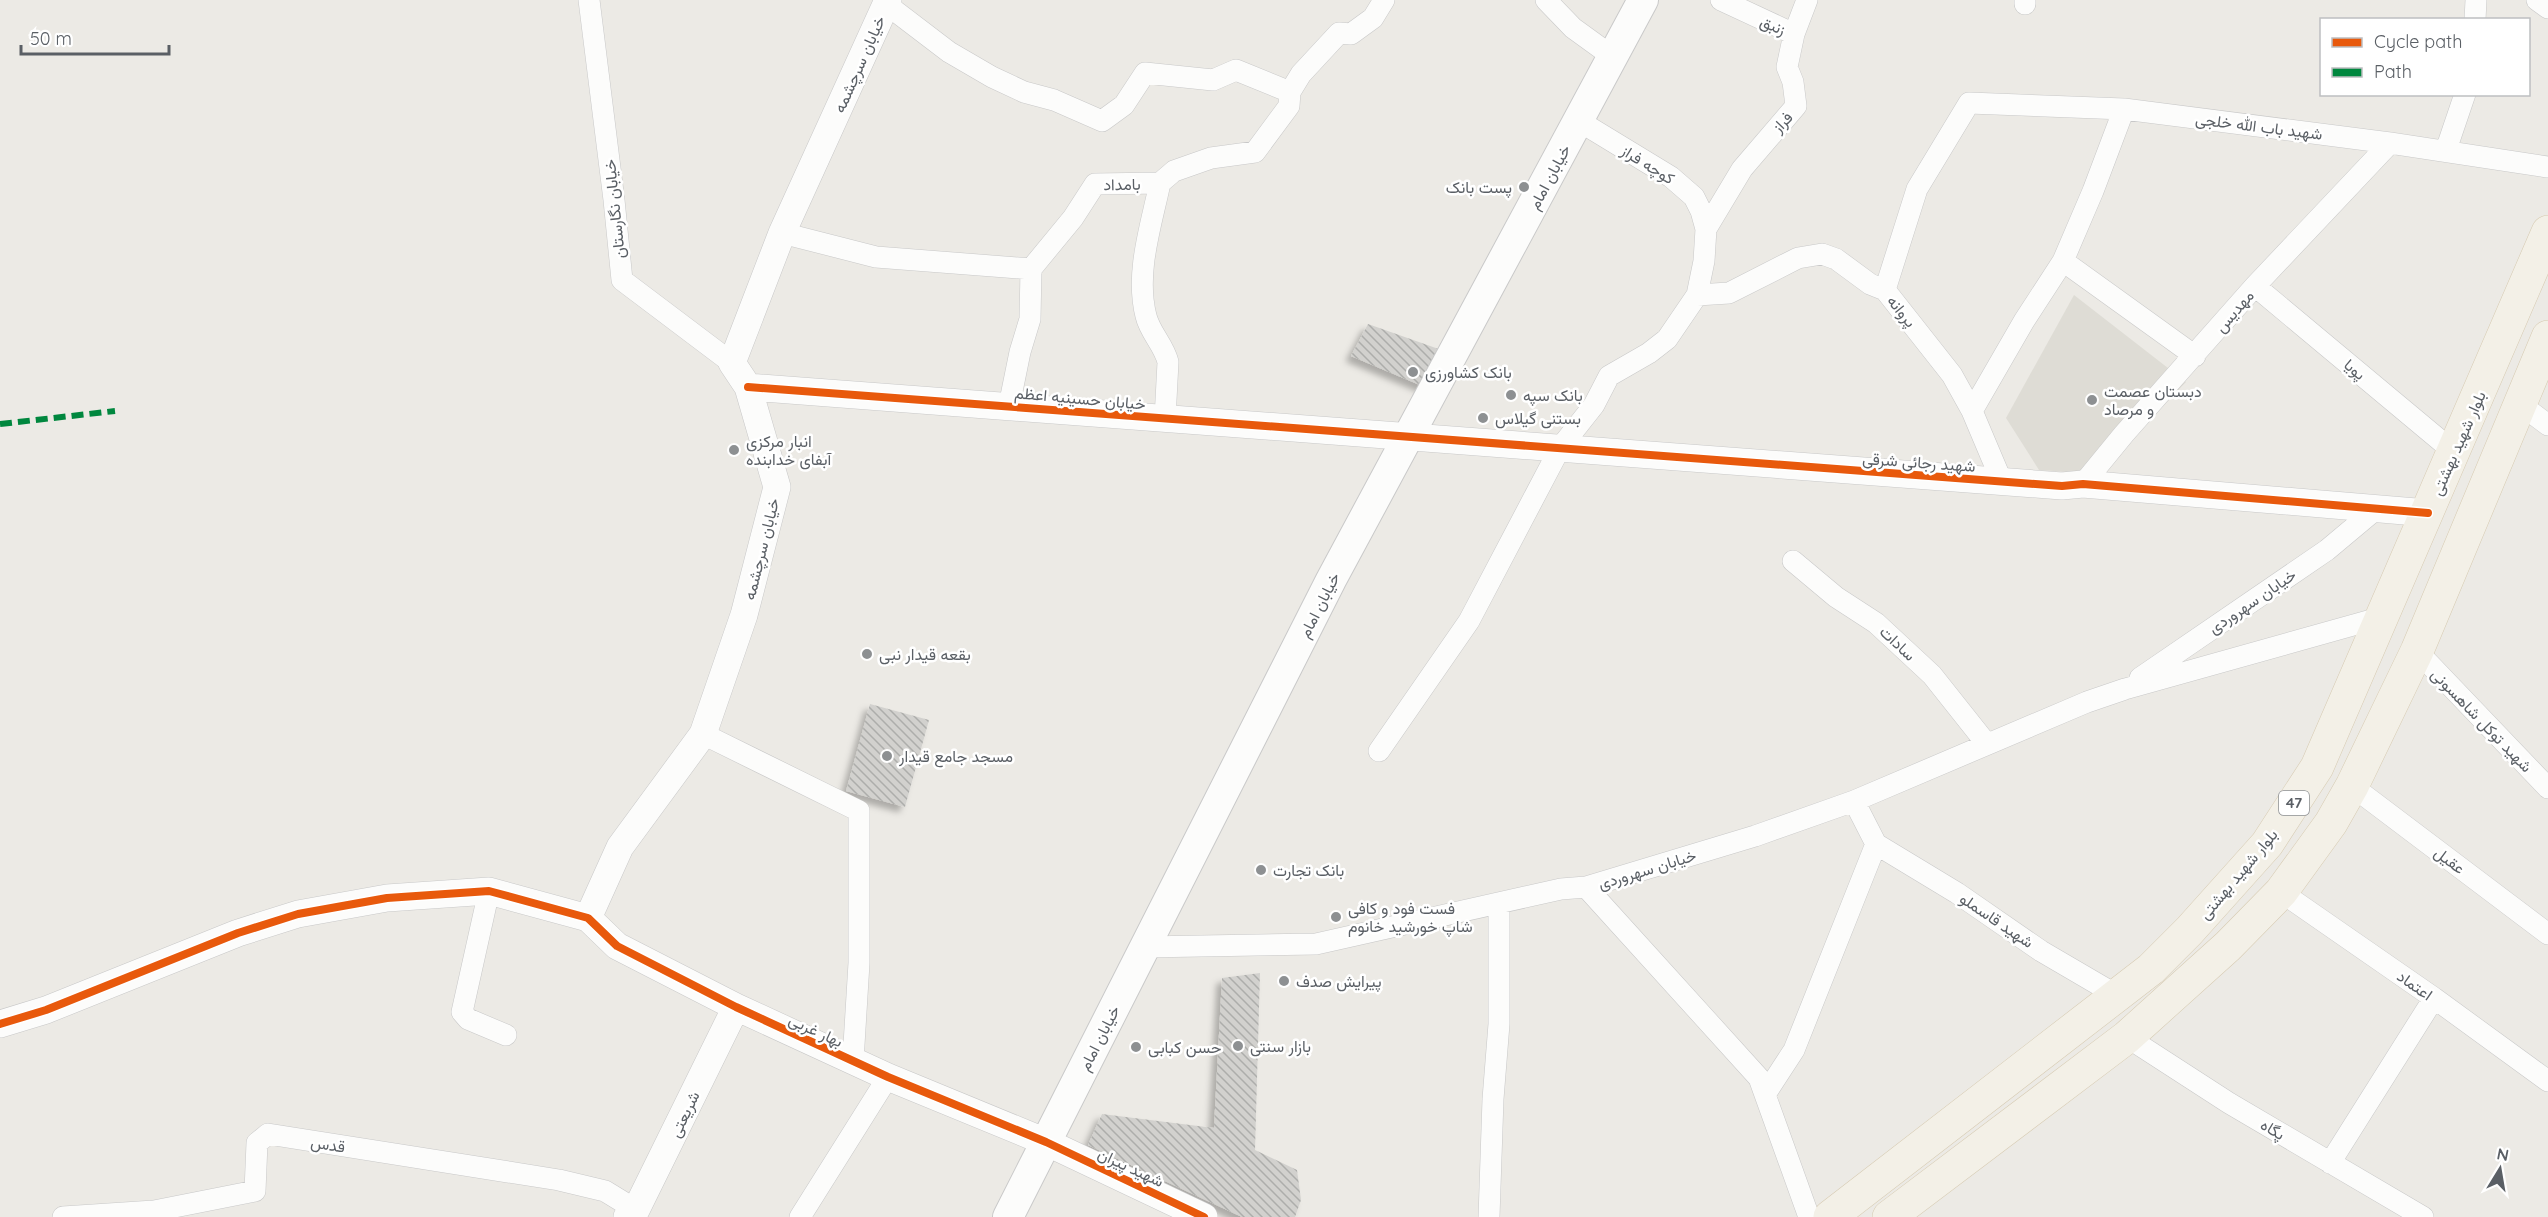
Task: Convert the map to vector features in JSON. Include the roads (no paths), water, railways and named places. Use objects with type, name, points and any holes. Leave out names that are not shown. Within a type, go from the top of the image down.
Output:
[{"type":"main road","name":"خیابان امام","points":[[1008,1217],[1331,580],[1644,0]]},
{"type":"main road","name":"بلوار شهید بهشتی","points":[[1830,1217],[2151,969],[2189,931],[2267,844],[2318,767],[2548,232]]},
{"type":"main road","name":"47","points":[[1889,1217],[2127,1037],[2228,946],[2281,892],[2331,823],[2352,786],[2417,651],[2548,337]]},
{"type":"main road","points":[[2429,510],[2446,494],[2457,492],[2465,498],[2470,524]]},
{"type":"street","name":"خیابان نگارستان","points":[[589,0],[622,280],[732,363]]},
{"type":"street","name":"بامداد","points":[[1031,269],[1073,218],[1095,184],[1160,183],[1174,171],[1211,158],[1255,152],[1289,106],[1290,92],[1301,74],[1339,33],[1351,34],[1373,18],[1384,0]]},
{"type":"street","points":[[1546,0],[1573,28],[1613,57]]},
{"type":"street","name":"زنبق","points":[[1721,0],[1794,34]]},
{"type":"street","name":"فراز","points":[[1706,229],[1743,169],[1796,106],[1793,82],[1787,67],[1794,34],[1807,0]]},
{"type":"street","points":[[2475,18],[2476,0]]},
{"type":"street","points":[[2537,0],[2548,9]]},
{"type":"street","name":"خیابان سرچشمه","points":[[588,918],[620,847],[703,734],[744,615],[777,488],[748,387],[732,363],[782,233],[887,2]]},
{"type":"street","points":[[887,2],[949,52],[992,77],[1024,92],[1054,100],[1102,121],[1124,105],[1144,73],[1212,80],[1236,70],[1290,92]]},
{"type":"street","points":[[2446,150],[2464,96]]},
{"type":"street","name":"شهید باب الله خلجی","points":[[1885,290],[1917,189],[1969,103],[2124,109],[2390,142],[2548,167]]},
{"type":"street","points":[[1972,411],[2024,321],[2063,261],[2124,109]]},
{"type":"street","name":"کوچه فراز","points":[[1379,751],[1469,621],[1560,448],[1594,405],[1609,376],[1649,353],[1667,339],[1697,296],[1704,261],[1706,229],[1694,197],[1671,177],[1579,121]]},
{"type":"street","name":"مهدیس","points":[[2072,485],[2124,434],[2255,286],[2390,142]]},
{"type":"street","points":[[1160,183],[1141,276],[1146,316],[1154,337],[1166,354],[1168,362],[1165,419]]},
{"type":"street","points":[[782,233],[876,257],[1031,269],[1030,319],[1020,352],[1009,406]]},
{"type":"street","name":"پروانه","points":[[1697,296],[1729,293],[1798,258],[1822,254],[1836,259],[1870,284],[1885,290],[1952,375],[1972,411],[2002,482]]},
{"type":"street","points":[[2063,261],[2195,356]]},
{"type":"street","name":"پویا","points":[[2255,286],[2454,452]]},
{"type":"street","name":"خیابان حسینیه اعظم","points":[[748,387],[1409,439]]},
{"type":"street","points":[[2520,404],[2548,424]]},
{"type":"street","name":"شهید رجائی شرقی","points":[[1409,439],[1560,448],[2002,482],[2072,485],[2376,509],[2429,510]]},
{"type":"street","name":"خیابان سهروردی","points":[[2125,689],[2327,550],[2376,509]]},
{"type":"street","name":"سادات","points":[[1793,561],[1836,597],[1876,623],[1932,675],[1986,743]]},
{"type":"street","name":"خیابان سهروردی","points":[[1145,947],[1316,944],[1561,889],[1586,887],[1755,836],[1854,801],[1986,743],[2125,689],[2382,617]]},
{"type":"street","name":"شهید توکل شاهسونی","points":[[2417,651],[2548,788]]},
{"type":"street","points":[[703,734],[859,811],[859,963],[853,1061]]},
{"type":"street","name":"عقیل","points":[[2352,786],[2548,934]]},
{"type":"street","points":[[1766,1093],[1794,1050],[1876,843],[1854,801]]},
{"type":"street","name":"شهید قاسملو","points":[[1876,843],[1957,893],[2041,951],[2118,996]]},
{"type":"street","points":[[1586,887],[1760,1078],[1809,1217]]},
{"type":"street","points":[[489,891],[462,1012],[468,1019],[506,1035]]},
{"type":"street","points":[[0,1024],[46,1010],[238,933],[298,914],[387,898],[489,891],[588,918]]},
{"type":"street","name":"اعتماد","points":[[2281,892],[2434,998],[2548,1081]]},
{"type":"street","points":[[1489,1217],[1493,1099],[1499,1024],[1499,903]]},
{"type":"street","name":"بهار غربی","points":[[588,918],[617,946],[736,1007],[888,1077],[1046,1142]]},
{"type":"street","points":[[2330,1163],[2434,998]]},
{"type":"street","name":"شریعتی","points":[[631,1213],[736,1007]]},
{"type":"street","name":"پگاه","points":[[2127,1037],[2229,1103],[2423,1217]]},
{"type":"street","points":[[800,1217],[888,1077]]},
{"type":"street","name":"قدس","points":[[63,1217],[154,1211],[255,1191],[257,1143],[268,1134],[559,1180],[605,1191],[631,1213]]},
{"type":"street","name":"شهید پیران","points":[[1046,1142],[1204,1217]]},
{"type":"place","name":"پست بانک","points":[[1524,187]]},
{"type":"place","name":"بانک کشاورزی","points":[[1413,372]]},
{"type":"place","name":"بانک سپه","points":[[1511,395]]},
{"type":"place","name":"دبستان عصمت و مرصاد","points":[[2092,400]]},
{"type":"place","name":"بستنی گیلاس","points":[[1483,418]]},
{"type":"place","name":"انبار مرکزی آبفای خدابنده","points":[[734,450]]},
{"type":"place","name":"بقعه قیدار نبی","points":[[867,654]]},
{"type":"place","name":"مسجد جامع قیدار","points":[[887,756]]},
{"type":"place","name":"بانک تجارت","points":[[1261,870]]},
{"type":"place","name":"فست فود و کافی شاپ خورشید خانوم","points":[[1336,917]]},
{"type":"place","name":"پیرایش صدف","points":[[1284,981]]},
{"type":"place","name":"بازار سنتی","points":[[1238,1046]]},
{"type":"place","name":"حسن کبابی","points":[[1136,1047]]}]
